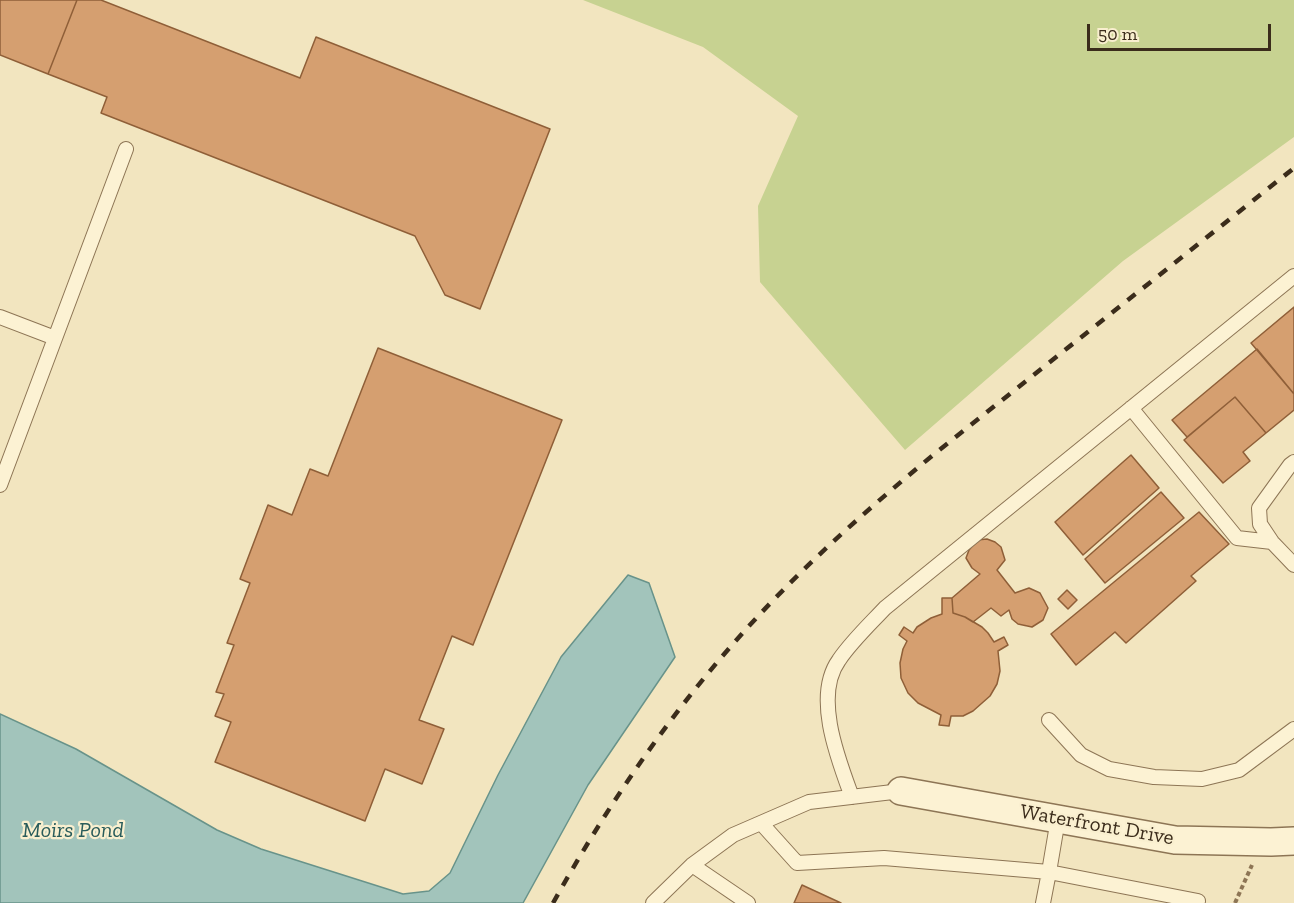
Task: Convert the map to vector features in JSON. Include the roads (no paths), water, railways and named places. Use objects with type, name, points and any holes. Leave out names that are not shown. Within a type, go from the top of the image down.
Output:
[{"type":"street","name":"Waterfront Drive","points":[[901,791],[1175,840],[1294,841]]},
{"type":"lane","points":[[0,485],[126,149]]},
{"type":"lane","points":[[852,797],[839,762],[829,719],[828,682],[838,661],[885,608],[1294,276]]},
{"type":"lane","points":[[0,317],[55,338]]},
{"type":"lane","points":[[1131,408],[1237,538],[1272,542]]},
{"type":"lane","points":[[1294,462],[1259,507],[1260,524],[1272,542],[1294,565]]},
{"type":"lane","points":[[1049,720],[1082,754],[1109,769],[1154,777],[1202,778],[1239,770],[1294,729]]},
{"type":"lane","points":[[653,903],[692,866],[733,835],[809,802],[901,791]]},
{"type":"lane","points":[[1043,903],[1058,819]]},
{"type":"lane","points":[[761,823],[797,863],[884,858],[1049,872],[1198,901],[1197,903]]},
{"type":"lane","points":[[692,866],[748,903]]},
{"type":"water","name":"Moirs Pond","points":[[628,575],[649,583],[675,657],[588,785],[523,903],[0,903],[0,714],[76,749],[217,830],[261,849],[403,894],[429,891],[450,873],[498,775],[561,657]]},
{"type":"railway","points":[[553,903],[590,839],[630,777],[696,687],[797,576],[880,500],[938,451],[1294,168]]}]
